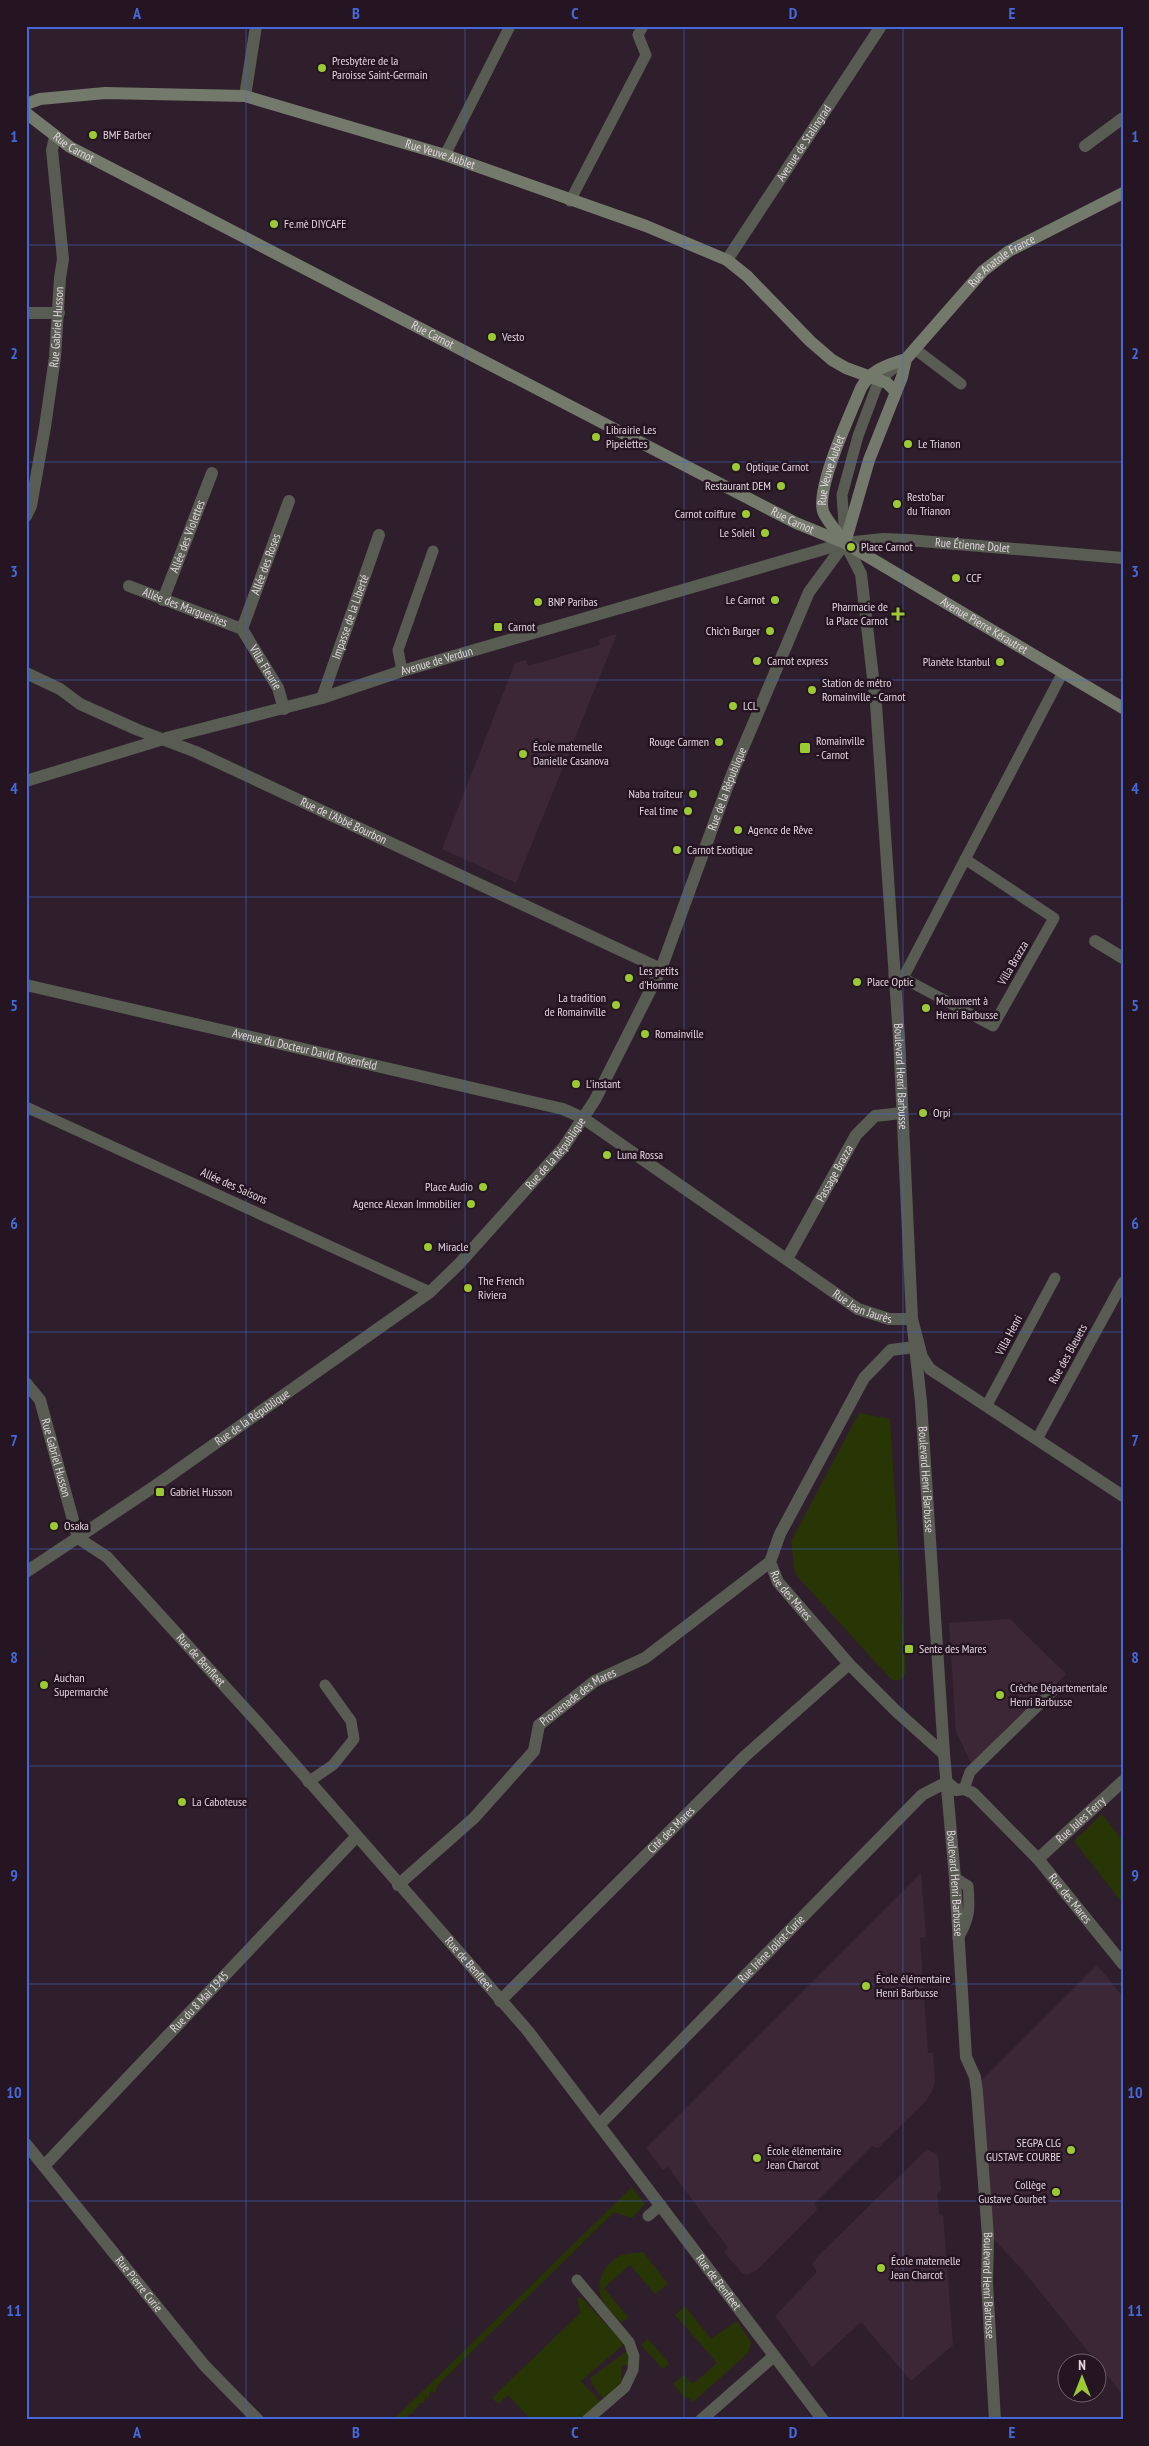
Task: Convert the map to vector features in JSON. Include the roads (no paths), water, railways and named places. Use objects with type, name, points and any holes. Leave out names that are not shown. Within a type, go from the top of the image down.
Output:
[{"type":"main road","name":"Rue Veuve Aublet","points":[[26,104],[40,99],[105,93],[245,96],[445,155],[570,201],[646,226],[727,260],[747,276],[810,342],[846,368],[873,378],[847,424],[823,491],[822,511],[846,543]]},
{"type":"main road","name":"Rue Carnot","points":[[26,113],[70,147],[796,523],[846,543]]},
{"type":"main road","name":"Rue Anatole France","points":[[846,543],[869,460],[902,377],[906,359],[983,271],[1003,256],[1123,193]]},
{"type":"main road","points":[[895,391],[873,378],[883,366],[906,359]]},
{"type":"main road","name":"Avenue Pierre Kérautret","points":[[846,543],[1123,708]]},
{"type":"street","points":[[245,96],[256,26]]},
{"type":"street","name":"Avenue de Stalingrad","points":[[727,260],[882,26]]},
{"type":"street","points":[[1085,146],[1123,118]]},
{"type":"street","name":"Rue Gabriel Husson","points":[[26,516],[31,506],[45,427],[59,314],[63,252],[52,150],[55,137]]},
{"type":"street","points":[[26,313],[59,314]]},
{"type":"street","name":"Allée des Violettes","points":[[163,600],[212,473]]},
{"type":"street","name":"Allée des Roses","points":[[242,629],[289,500]]},
{"type":"street","name":"Impasse de la Liberté","points":[[322,698],[379,535]]},
{"type":"street","name":"Rue Étienne Dolet","points":[[846,543],[883,539],[909,540],[1123,558]]},
{"type":"street","name":"Avenue de Verdun","points":[[26,781],[165,739],[322,698],[402,671],[846,543]]},
{"type":"street","name":"Rue de la République","points":[[26,1572],[78,1538],[430,1292],[459,1264],[563,1148],[595,1100],[661,969],[732,774],[810,592],[846,543]]},
{"type":"street","name":"Boulevard Henri Barbusse","points":[[846,543],[861,574],[868,620],[899,976],[902,1113],[912,1319],[922,1402],[944,1754],[955,1878],[966,2057],[974,2077],[977,2092],[988,2236],[986,2283],[995,2420]]},
{"type":"street","name":"Allée des Marguerites","points":[[129,586],[242,629]]},
{"type":"street","name":"Villa Fleurie","points":[[242,629],[278,688],[284,708]]},
{"type":"street","name":"Rue de l'Abbé Bourbon","points":[[26,673],[60,689],[80,704],[138,730],[165,739],[661,969]]},
{"type":"street","points":[[1095,941],[1123,958]]},
{"type":"street","name":"Avenue du Docteur David Rosenfeld","points":[[26,985],[562,1110],[583,1118]]},
{"type":"street","name":"Passage Brazza","points":[[787,1259],[856,1135],[875,1116],[902,1113]]},
{"type":"street","name":"Rue Jean Jaurès","points":[[583,1118],[858,1309],[895,1320],[912,1319]]},
{"type":"street","points":[[912,1319],[922,1357],[930,1369],[1123,1496]]},
{"type":"street","name":"Rue des Mares","points":[[915,1347],[891,1350],[864,1378],[780,1534],[770,1562],[778,1582],[849,1664],[896,1711],[944,1754]]},
{"type":"street","name":"Rue Gabriel Husson","points":[[26,1383],[40,1400],[78,1538]]},
{"type":"street","name":"Rue de Benfleet","points":[[78,1538],[108,1557],[260,1725],[356,1837],[528,2031],[823,2420]]},
{"type":"street","name":"Promenade des Mares","points":[[398,1884],[474,1818],[534,1751],[539,1725],[596,1681],[645,1658],[770,1562]]},
{"type":"street","name":"Cité des Mares","points":[[500,2001],[744,1757],[849,1664]]},
{"type":"street","name":"Rue Jules Ferry","points":[[1038,1859],[1123,1781]]},
{"type":"street","name":"Rue des Mares","points":[[947,1782],[956,1790],[964,1789],[973,1793],[1038,1859],[1123,1964]]},
{"type":"street","name":"Rue Irène Joliot-Curie","points":[[600,2124],[922,1795],[947,1782]]},
{"type":"street","name":"Rue du 8 Mai 1945","points":[[44,2166],[356,1837]]},
{"type":"street","name":"Rue Pierre Curie","points":[[26,2144],[204,2365],[258,2420]]},
{"type":"street","points":[[701,2420],[774,2356]]},
{"type":"lane","points":[[445,155],[510,26]]},
{"type":"lane","points":[[570,201],[646,55],[638,35],[643,26]]},
{"type":"lane","points":[[915,349],[961,384]]},
{"type":"lane","points":[[846,543],[842,495],[873,378]]},
{"type":"lane","points":[[402,671],[398,650],[433,551]]},
{"type":"lane","points":[[899,976],[965,859],[1063,672]]},
{"type":"lane","name":"Villa Brazza","points":[[899,976],[993,1026],[1054,918],[965,859]]},
{"type":"lane","name":"Allée des Saisons","points":[[26,1107],[430,1292]]},
{"type":"lane","name":"Villa Henri","points":[[986,1405],[1055,1278]]},
{"type":"lane","name":"Rue des Bleuets","points":[[1037,1439],[1123,1282]]},
{"type":"lane","points":[[308,1782],[333,1765],[354,1739],[351,1722],[325,1685]]},
{"type":"lane","points":[[964,1789],[970,1772],[1055,1689]]},
{"type":"lane","points":[[648,2216],[661,2205]]},
{"type":"lane","points":[[577,2280],[629,2342],[634,2356],[634,2370],[625,2388],[587,2420]]},
{"type":"place","name":"Presbytère de la Paroisse Saint-Germain","points":[[322,68]]},
{"type":"place","name":"BMF Barber","points":[[93,135]]},
{"type":"place","name":"Fe.mè DIYCAFE","points":[[274,224]]},
{"type":"place","name":"Vesto","points":[[492,337]]},
{"type":"place","name":"Librairie Les Pipelettes","points":[[596,437]]},
{"type":"place","name":"Le Trianon","points":[[908,444]]},
{"type":"place","name":"Optique Carnot","points":[[736,467]]},
{"type":"place","name":"Restaurant DEM","points":[[781,486]]},
{"type":"place","name":"Resto'bar du Trianon","points":[[897,504]]},
{"type":"place","name":"Carnot coiffure","points":[[746,514]]},
{"type":"place","name":"Le Soleil","points":[[765,533]]},
{"type":"place","name":"Place Carnot","points":[[851,547]]},
{"type":"place","name":"CCF","points":[[956,578]]},
{"type":"place","name":"Le Carnot","points":[[775,600]]},
{"type":"place","name":"BNP Paribas","points":[[538,602]]},
{"type":"place","name":"Pharmacie de la Place Carnot","points":[[898,614]]},
{"type":"place","name":"Carnot","points":[[498,627]]},
{"type":"place","name":"Chic’n Burger","points":[[770,631]]},
{"type":"place","name":"Carnot express","points":[[757,661]]},
{"type":"place","name":"Planète Istanbul","points":[[1000,662]]},
{"type":"place","name":"Station de métro Romainville - Carnot","points":[[812,690]]},
{"type":"place","name":"LCL","points":[[733,706]]},
{"type":"place","name":"Rouge Carmen","points":[[719,742]]},
{"type":"place","name":"Romainville - Carnot","points":[[805,748]]},
{"type":"place","name":"École maternelle Danielle Casanova","points":[[523,754]]},
{"type":"place","name":"Naba traiteur","points":[[693,794]]},
{"type":"place","name":"Feal time","points":[[688,811]]},
{"type":"place","name":"Agence de Rêve","points":[[738,830]]},
{"type":"place","name":"Carnot Exotique","points":[[677,850]]},
{"type":"place","name":"Les petits d'Homme","points":[[629,978]]},
{"type":"place","name":"Place Optic","points":[[857,982]]},
{"type":"place","name":"La tradition de Romainville","points":[[616,1005]]},
{"type":"place","name":"Monument à Henri Barbusse","points":[[926,1008]]},
{"type":"place","name":"Romainville","points":[[645,1034]]},
{"type":"place","name":"L'instant","points":[[576,1084]]},
{"type":"place","name":"Orpi","points":[[923,1113]]},
{"type":"place","name":"Luna Rossa","points":[[607,1155]]},
{"type":"place","name":"Place Audio","points":[[483,1187]]},
{"type":"place","name":"Agence Alexan Immobilier","points":[[471,1204]]},
{"type":"place","name":"Miracle","points":[[428,1247]]},
{"type":"place","name":"The French Riviera","points":[[468,1288]]},
{"type":"place","name":"Gabriel Husson","points":[[160,1492]]},
{"type":"place","name":"Osaka","points":[[54,1526]]},
{"type":"place","name":"Sente des Mares","points":[[909,1649]]},
{"type":"place","name":"Auchan Supermarché","points":[[44,1685]]},
{"type":"place","name":"Crèche Départementale Henri Barbusse","points":[[1000,1695]]},
{"type":"place","name":"La Caboteuse","points":[[182,1802]]},
{"type":"place","name":"École élémentaire Henri Barbusse","points":[[866,1986]]},
{"type":"place","name":"SEGPA CLG GUSTAVE COURBE","points":[[1071,2150]]},
{"type":"place","name":"École élémentaire Jean Charcot","points":[[757,2158]]},
{"type":"place","name":"Collège Gustave Courbet","points":[[1056,2192]]},
{"type":"place","name":"École maternelle Jean Charcot","points":[[881,2268]]}]
